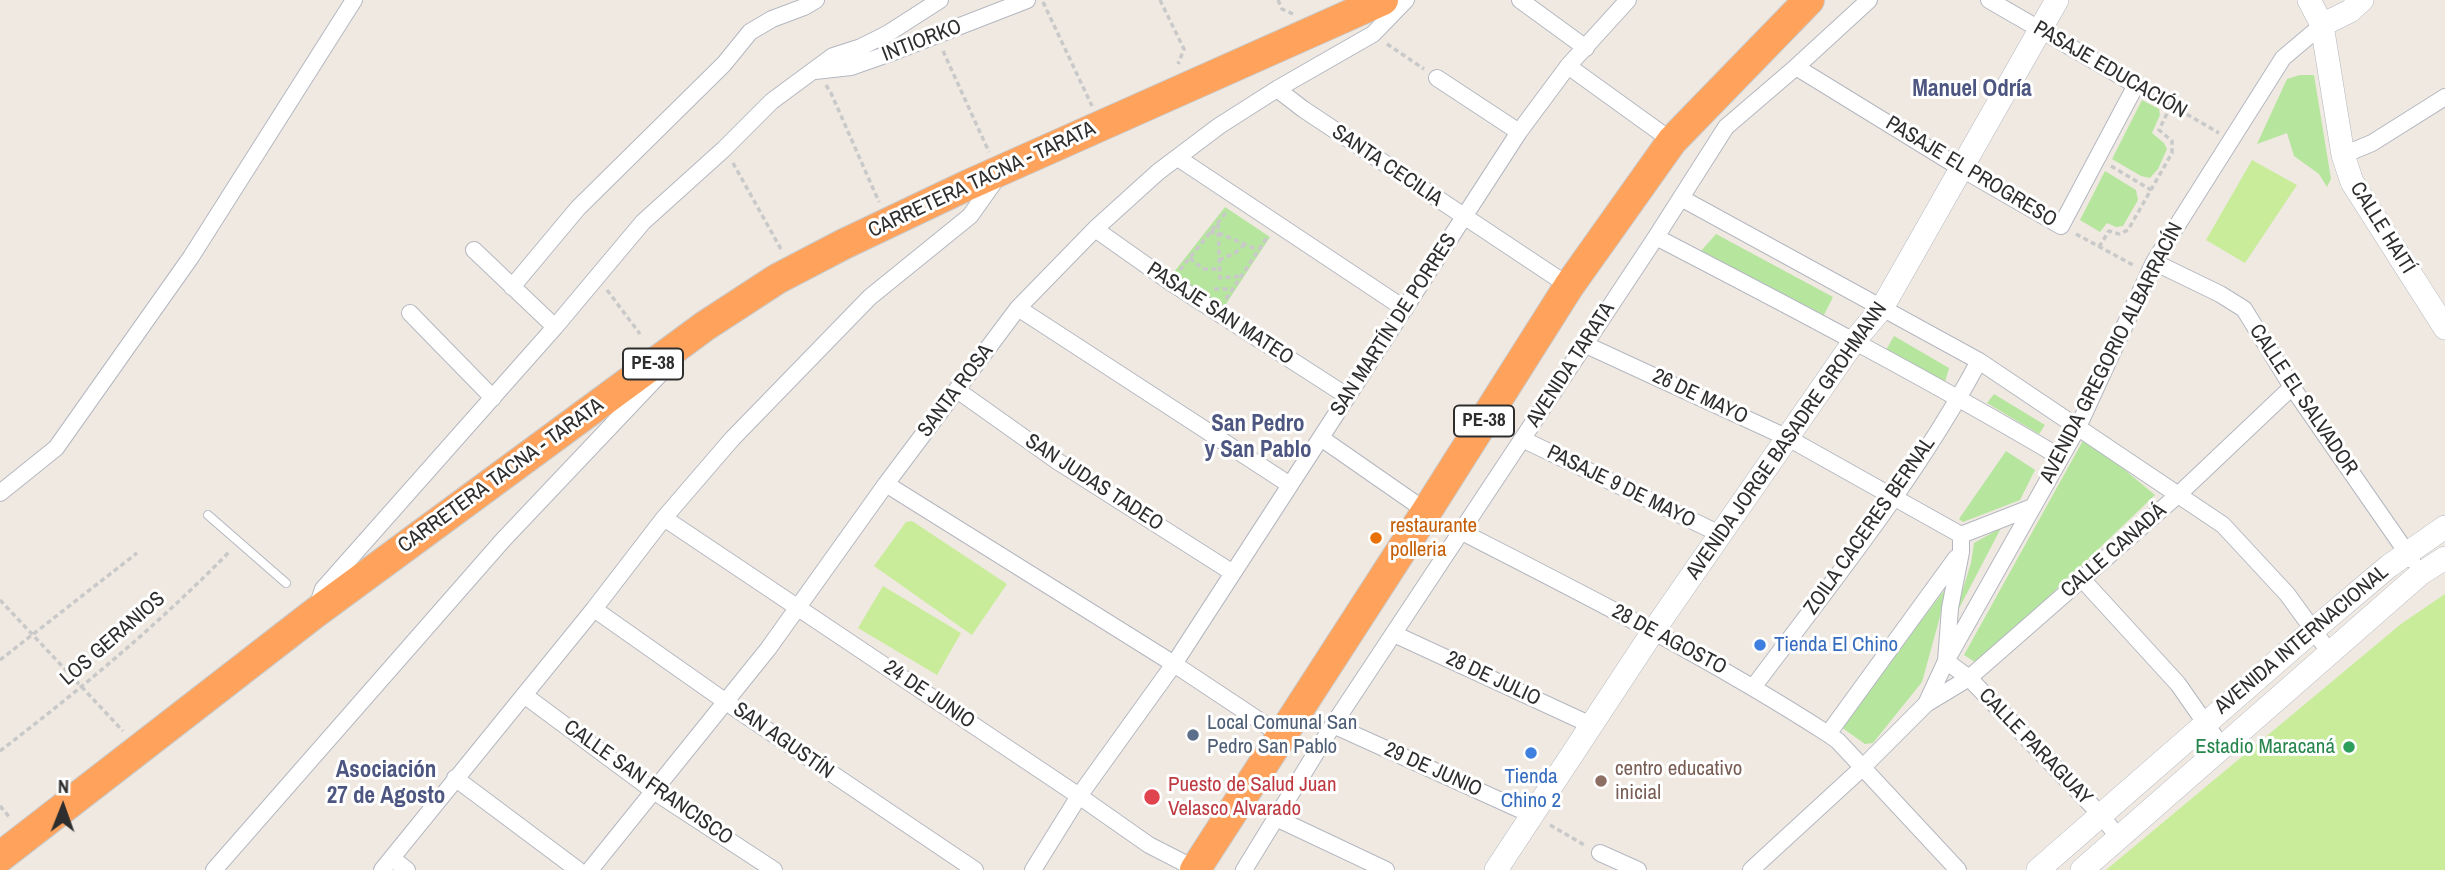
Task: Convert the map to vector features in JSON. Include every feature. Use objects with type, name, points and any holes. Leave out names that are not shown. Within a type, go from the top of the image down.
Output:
[{"type":"highway","name":"AVENIDA TARATA","points":[[1196,869],[1569,286],[1672,141],[1809,0]]},
{"type":"highway","name":"CARRETERA TACNA - TARATA","points":[[0,857],[315,613],[705,326],[768,285],[996,163],[1374,10]]},
{"type":"street","points":[[0,494],[56,448],[191,257],[354,0]]},
{"type":"street","points":[[512,288],[578,208],[724,64],[750,32],[816,0]]},
{"type":"street","points":[[315,613],[323,589],[555,327],[643,222],[724,149],[772,101],[833,56],[861,47],[887,34],[940,0]]},
{"type":"street","name":"INTIORKO","points":[[815,71],[851,66],[1027,0]]},
{"type":"street","name":"SANTA ROSA","points":[[590,870],[727,702],[1018,308],[1095,229],[1178,158],[1219,126],[1277,89],[1374,10],[1406,0]]},
{"type":"street","points":[[1520,0],[1586,48]]},
{"type":"street","name":"SAN MARTÍN DE PORRES","points":[[1033,870],[1079,796],[1174,664],[1519,132],[1568,66],[1628,0]]},
{"type":"street","name":"AVENIDA TARATA","points":[[1244,870],[1333,725],[1726,127],[1869,0]]},
{"type":"street","name":"PASAJE EDUCACIÓN","points":[[1989,0],[2136,85]]},
{"type":"street","name":"AVENIDA JORGE BASADRE GROHMANN","points":[[1496,870],[1654,630],[1855,340],[1882,308],[2057,0]]},
{"type":"street","name":"CALLE HAITÍ","points":[[2309,0],[2322,24],[2343,155],[2352,182],[2445,328]]},
{"type":"street","name":"AVENIDA GREGORIO ALBARRACÍN","points":[[1926,704],[1946,661],[2078,427],[2151,268],[2283,58],[2322,24],[2350,11],[2362,0]]},
{"type":"street","points":[[1568,66],[1672,141]]},
{"type":"street","name":"PASAJE EL PROGRESO","points":[[1796,67],[1962,169],[2062,226]]},
{"type":"street","points":[[1437,78],[1519,132]]},
{"type":"street","points":[[2062,226],[2136,85]]},
{"type":"street","name":"SANTA CECILIA","points":[[1277,89],[1569,286]]},
{"type":"street","points":[[2343,155],[2372,143],[2445,97]]},
{"type":"street","points":[[1700,110],[1726,127]]},
{"type":"street","points":[[1178,158],[1405,309]]},
{"type":"street","points":[[407,870],[387,864],[594,609],[664,518],[732,439],[870,297],[970,216],[996,163]]},
{"type":"street","points":[[1681,198],[1979,361],[2179,494],[2223,525],[2287,594],[2330,653]]},
{"type":"street","name":"PASAJE SAN MATEO","points":[[1095,229],[1170,282],[1348,397]]},
{"type":"street","points":[[1656,237],[1855,340],[2060,457]]},
{"type":"street","points":[[474,250],[555,327]]},
{"type":"street","name":"CALLE EL SALVADOR","points":[[2151,268],[2220,293],[2244,309],[2292,387],[2407,552],[2420,575]]},
{"type":"street","points":[[1018,308],[1290,485]]},
{"type":"street","points":[[410,313],[493,398]]},
{"type":"street","points":[[214,870],[503,540],[592,449],[705,326]]},
{"type":"street","name":"26 DE MAYO","points":[[1584,344],[1788,438],[1894,499],[1961,543]]},
{"type":"street","name":"ZOILA CACERES BERNAL","points":[[1755,686],[1894,499],[1960,398],[1979,361]]},
{"type":"street","name":"CALLE CANADÁ","points":[[1926,704],[1969,678],[2179,494],[2292,387]]},
{"type":"street","name":"SAN JUDAS TADEO","points":[[957,390],[1057,461],[1233,573]]},
{"type":"street","points":[[1321,438],[1426,512]]},
{"type":"street","name":"PASAJE 9 DE MAYO","points":[[1522,439],[1720,534]]},
{"type":"street","points":[[886,484],[1174,664],[1281,735]]},
{"type":"street","points":[[1828,734],[1961,543],[2031,508]]},
{"type":"street","name":"24 DE JUNIO","points":[[664,518],[1149,845],[1196,869]]},
{"type":"street","name":"AVENIDA INTERNACIONAL","points":[[2038,870],[2204,722],[2407,552],[2445,527]]},
{"type":"street","name":"28 DE AGOSTO","points":[[1462,532],[1654,630],[1755,686],[1828,734],[1838,741],[1958,870]]},
{"type":"street","points":[[1946,661],[1950,608],[1961,543]]},
{"type":"street","name":"AVENIDA INTERNACIONAL","points":[[2082,870],[2420,575],[2445,558]]},
{"type":"street","points":[[2081,579],[2178,684],[2222,747]]},
{"type":"street","name":"SAN AGUSTÍN","points":[[594,609],[975,870]]},
{"type":"street","name":"28 DE JULIO","points":[[1394,634],[1591,725]]},
{"type":"street","name":"CALLE PARAGUAY","points":[[1946,661],[1969,678],[2100,814],[2119,838]]},
{"type":"street","name":"CALLE SAN FRANCISCO","points":[[524,695],[655,792],[774,870]]},
{"type":"street","points":[[1752,869],[1862,768],[1926,704]]},
{"type":"street","name":"29 DE JUNIO","points":[[1333,725],[1532,815]]},
{"type":"street","points":[[455,778],[578,870]]},
{"type":"street","points":[[1276,817],[1386,870]]},
{"type":"street","points":[[1600,853],[1638,870]]},
{"type":"lane","points":[[208,515],[286,583]]},
{"type":"path","points":[[1042,0],[1095,110]]},
{"type":"path","points":[[1160,0],[1184,50]]},
{"type":"path","points":[[1278,0],[1282,9]]},
{"type":"path","points":[[1374,10],[1437,78]]},
{"type":"path","points":[[936,36],[996,163]]},
{"type":"path","points":[[815,71],[831,93],[880,204]]},
{"type":"path","name":"PASAJE EDUCACIÓN","points":[[2136,85],[2231,140]]},
{"type":"path","points":[[2099,247],[2109,231],[2119,234],[2128,230],[2172,153],[2172,141],[2159,130],[2171,105]]},
{"type":"path","points":[[2097,158],[2151,190]]},
{"type":"path","points":[[736,167],[781,247]]},
{"type":"path","points":[[1170,282],[1238,198]]},
{"type":"path","points":[[1218,222],[1220,278],[1241,276]]},
{"type":"path","points":[[1217,313],[1276,223]]},
{"type":"path","name":"PASAJE EL PROGRESO","points":[[2062,226],[2099,247],[2151,268]]},
{"type":"path","points":[[1210,232],[1219,233],[1258,250]]},
{"type":"path","points":[[1219,260],[1235,253],[1245,244]]},
{"type":"path","points":[[1189,258],[1203,269],[1219,269]]},
{"type":"path","points":[[597,277],[640,334]]},
{"type":"path","name":"LOS GERANIOS","points":[[0,751],[81,689],[183,599],[239,542]]},
{"type":"path","points":[[0,660],[137,553]]},
{"type":"path","points":[[0,600],[140,749]]},
{"type":"path","points":[[1532,815],[1600,853]]},
{"type":"green space","points":[[2314,75],[2331,179],[2327,187],[2319,174],[2294,156],[2287,133],[2257,144],[2287,79]]},
{"type":"green space","points":[[2142,100],[2159,109],[2160,115],[2152,133],[2167,149],[2158,169],[2150,178],[2141,176],[2112,159]]},
{"type":"green space","points":[[2252,160],[2297,185],[2245,263],[2206,240]]},
{"type":"green space","points":[[2105,171],[2136,190],[2138,200],[2123,226],[2116,227],[2107,223],[2100,232],[2080,220]]},
{"type":"green space","points":[[1225,207],[1270,237],[1222,310],[1170,277]]},
{"type":"green space","points":[[1716,234],[1833,297],[1824,315],[1701,251]]},
{"type":"green space","points":[[1894,336],[1949,368],[1945,382],[1886,350]]},
{"type":"green space","points":[[1994,394],[2045,425],[2039,434],[1987,403]]},
{"type":"green space","points":[[2085,437],[2155,495],[1978,664],[1964,655]]},
{"type":"green space","points":[[2006,451],[2035,470],[2020,500],[1963,522],[1959,519]]},
{"type":"green space","points":[[912,521],[1007,584],[972,635],[874,566],[906,522]]},
{"type":"green space","points":[[2001,528],[1954,618],[1971,563],[1974,543]]},
{"type":"green space","points":[[1949,584],[1922,682],[1873,743],[1865,744],[1841,727]]},
{"type":"green space","points":[[883,586],[961,633],[937,675],[858,628]]},
{"type":"green space","name":"Estadio Maracaná","points":[[2445,594],[2445,870],[2106,870],[2401,624]]},
{"type":"place","name":"restaurante polleria","points":[[1376,538]]},
{"type":"place","name":"Tienda El Chino","points":[[1760,645]]},
{"type":"place","name":"Local Comunal San Pedro San Pablo","points":[[1193,735]]},
{"type":"place","name":"Estadio Maracaná","points":[[2349,747]]},
{"type":"place","name":"Tienda Chino 2","points":[[1531,753]]},
{"type":"place","name":"centro educativo inicial","points":[[1601,781]]},
{"type":"place","name":"Puesto de Salud Juan Velasco Alvarado","points":[[1152,797]]},
{"type":"district","name":"Manuel Odría","points":[[1972,90]]},
{"type":"district","name":"San Pedro y San Pablo","points":[[1258,438]]},
{"type":"district","name":"Asociación 27 de Agosto","points":[[386,784]]}]
